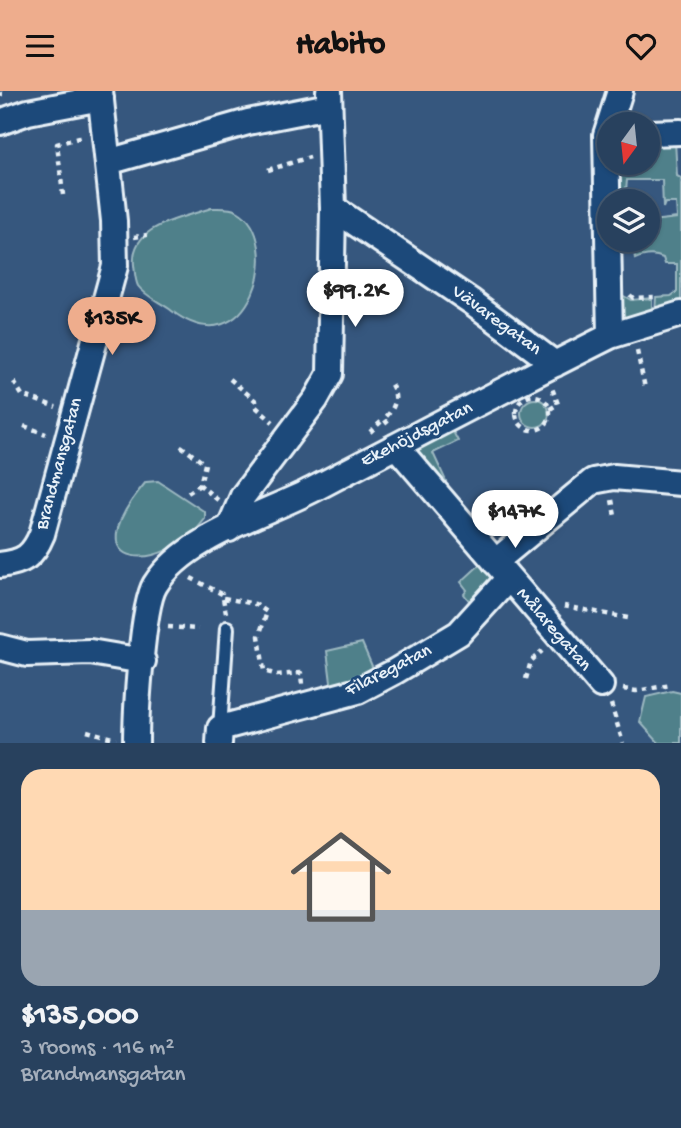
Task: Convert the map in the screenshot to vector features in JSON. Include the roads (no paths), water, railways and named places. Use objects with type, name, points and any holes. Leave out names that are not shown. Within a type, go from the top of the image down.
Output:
[{"type":"street","points":[[614,112],[620,91]]},
{"type":"street","points":[[0,122],[100,94]]},
{"type":"street","name":"Brandmansgatan","points":[[0,565],[21,562],[36,548],[115,266],[117,253],[100,94]]},
{"type":"street","points":[[108,162],[329,98],[333,208],[330,374],[316,399],[259,472],[233,520]]},
{"type":"street","points":[[660,133],[681,132]]},
{"type":"street","points":[[610,175],[622,332]]},
{"type":"street","name":"Vävaregatan","points":[[333,208],[472,302],[555,364]]},
{"type":"street","name":"Ekehöjdsgatan","points":[[127,741],[143,661],[153,589],[169,566],[186,552],[233,520],[398,445],[555,364],[622,332],[681,314]]},
{"type":"street","name":"Målaregatan","points":[[398,445],[501,570],[606,689]]},
{"type":"street","name":"Filaregatan","points":[[220,735],[304,706],[358,691],[441,645],[472,621],[501,570],[593,481],[614,477],[681,483]]},
{"type":"street","points":[[0,647],[27,654],[90,652],[143,661]]},
{"type":"lane","points":[[220,735],[227,628]]}]
